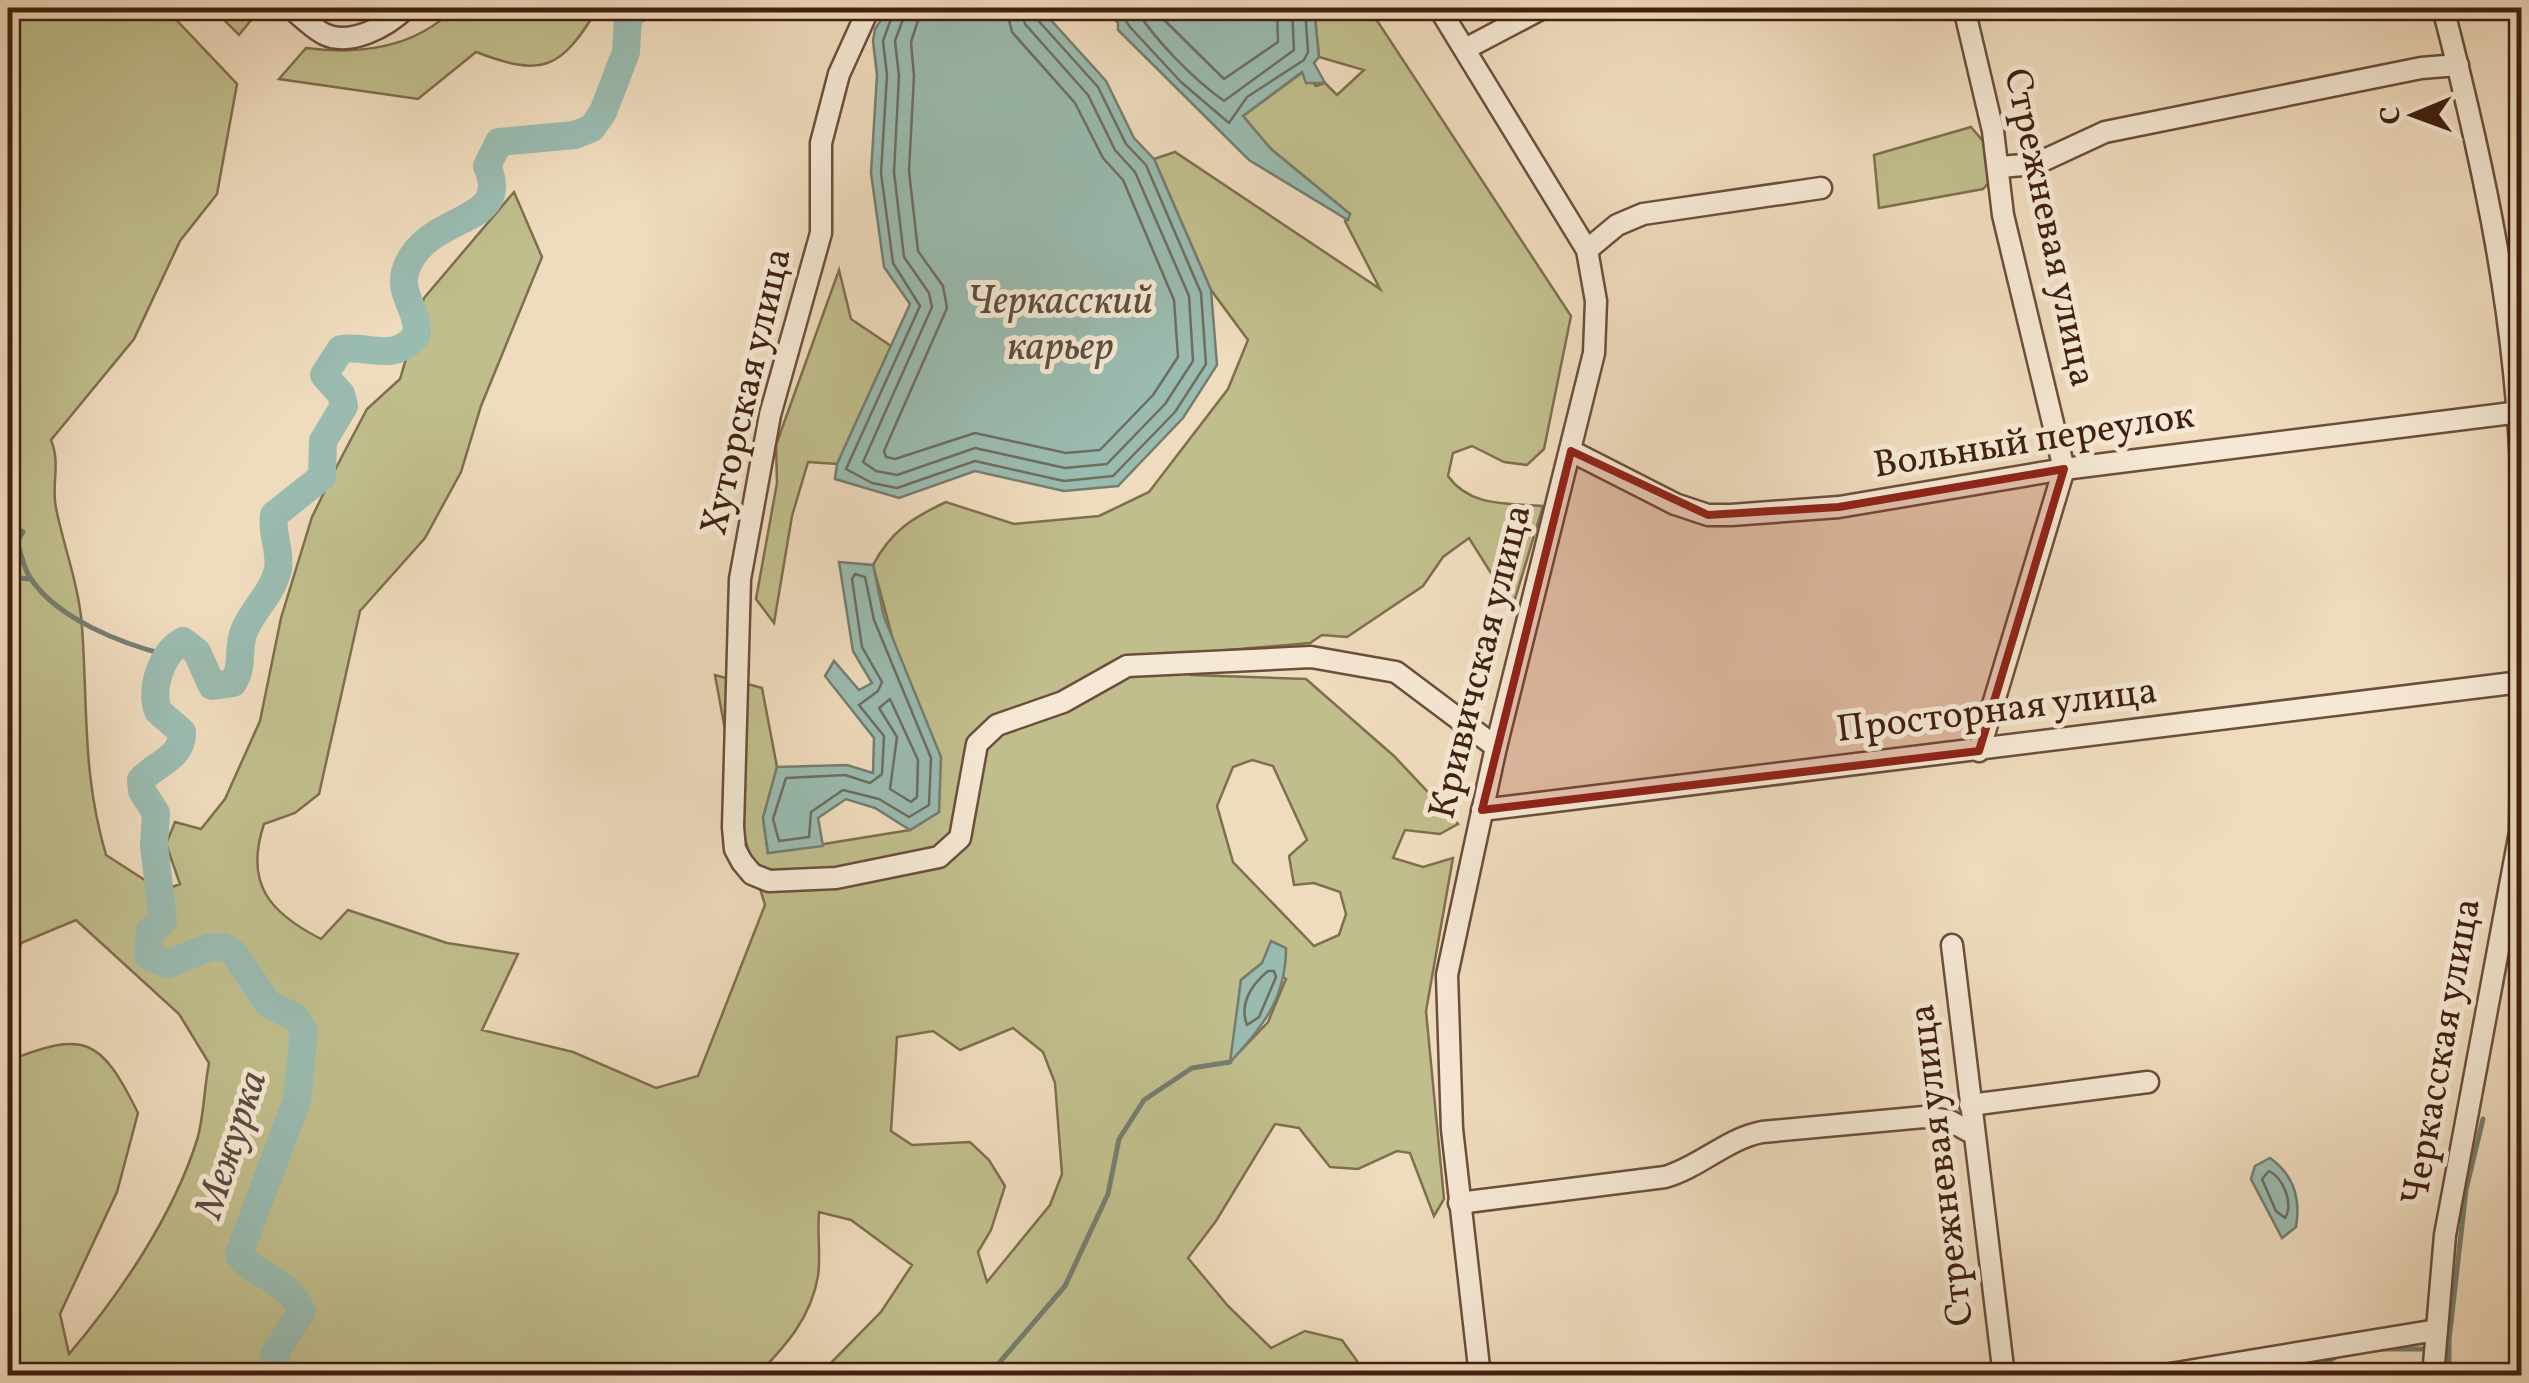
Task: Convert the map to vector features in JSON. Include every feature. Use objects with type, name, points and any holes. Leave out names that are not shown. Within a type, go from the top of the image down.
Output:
[{"type":"street","points":[[291,8],[325,35],[344,38],[382,28],[406,8]]},
{"type":"street","name":"Хуторская улица","points":[[869,8],[839,74],[821,143],[821,233],[770,416],[740,579],[733,828],[734,849],[752,874],[769,880],[836,878],[939,857],[960,838],[977,744],[997,725],[1063,702],[1128,666],[1312,657],[1396,672],[1496,747]]},
{"type":"street","name":"Кривичская улица","points":[[1438,8],[1587,250],[1596,301],[1596,340],[1458,911],[1445,1003],[1459,1203],[1480,1376]]},
{"type":"street","points":[[1466,48],[1542,8]]},
{"type":"street","name":"Стрежневая улица","points":[[1964,8],[1999,167],[2003,215],[2064,469]]},
{"type":"street","points":[[2443,8],[2503,264],[2520,412],[2522,492]]},
{"type":"street","points":[[1999,167],[2036,164],[2105,132],[2421,68],[2458,66]]},
{"type":"street","points":[[1587,250],[1617,225],[1643,214],[1821,188]]},
{"type":"street","name":"Вольный переулок","points":[[1571,451],[1675,504],[1708,515],[1839,507],[2064,469],[2520,412]]},
{"type":"street","points":[[1979,750],[2064,469]]},
{"type":"street","name":"Черкасская улица","points":[[2434,1376],[2459,1149],[2520,832],[2522,672]]},
{"type":"street","name":"Просторная улица","points":[[1482,810],[2521,682]]},
{"type":"street","name":"Стрежневая улица","points":[[1952,945],[2004,1376]]},
{"type":"street","points":[[1970,1105],[2148,1082]]},
{"type":"street","points":[[1459,1203],[1664,1177],[1689,1170],[1742,1136],[1762,1132],[1924,1117],[1950,1121],[1974,1134]]},
{"type":"street","points":[[2164,1375],[2437,1330]]},
{"type":"highlighted area","points":[[1571,451],[1708,515],[1839,507],[2064,469],[1979,751],[1482,810]]},
{"type":"shaded area","points":[[8,8],[165,8],[237,84],[217,194],[180,241],[134,339],[51,440],[56,508],[80,611],[89,769],[106,855],[162,891],[180,884],[166,844],[175,822],[201,829],[225,799],[260,721],[281,618],[312,517],[367,409],[400,379],[424,298],[514,192],[542,257],[481,406],[461,472],[425,538],[360,611],[319,794],[295,813],[264,824],[257,864],[260,880],[275,907],[321,939],[348,910],[447,943],[518,954],[482,1030],[573,1052],[656,1088],[698,1076],[765,905],[745,839],[715,675],[762,688],[777,767],[763,818],[768,853],[910,830],[939,812],[873,565],[887,543],[904,527],[946,502],[1014,524],[1099,516],[1149,492],[1228,389],[1248,340],[1211,290],[1154,159],[1175,152],[1380,289],[1345,221],[1350,214],[1271,149],[1243,116],[1303,72],[1316,86],[1325,83],[1337,95],[1364,70],[1319,57],[1314,8],[1363,8],[1378,22],[1571,316],[1544,449],[1527,465],[1504,462],[1472,446],[1453,453],[1448,476],[1478,498],[1543,506],[1515,599],[1506,597],[1469,538],[1443,557],[1423,586],[1347,637],[1322,635],[1310,643],[1194,653],[1191,675],[1306,679],[1394,756],[1458,824],[1440,834],[1405,830],[1393,858],[1423,867],[1453,858],[1426,1011],[1444,1199],[1434,1216],[1410,1153],[1397,1151],[1358,1169],[1330,1167],[1299,1128],[1275,1124],[1216,1221],[1188,1258],[1228,1306],[1271,1348],[1305,1331],[1342,1340],[1367,1375],[819,1375],[881,1312],[912,1265],[851,1220],[819,1212],[815,1291],[787,1342],[757,1375],[8,1375],[8,1061],[56,1046],[88,1047],[113,1069],[138,1113],[117,1192],[60,1314],[69,1354],[126,1280],[174,1197],[199,1131],[209,1063],[179,1014],[76,920],[21,943],[8,990]],"holes":[[[1252,760],[1273,766],[1307,840],[1289,856],[1294,885],[1314,883],[1340,892],[1346,914],[1339,935],[1314,946],[1233,862],[1217,806],[1233,767]],[[1262,963],[1286,979],[1268,1022],[1231,1061],[1241,980]],[[1013,1028],[1043,1052],[1055,1083],[1062,1174],[1050,1205],[987,1282],[978,1252],[991,1230],[1005,1186],[989,1160],[970,1142],[912,1145],[891,1131],[897,1037],[933,1031],[960,1050]]]},
{"type":"shaded area","points":[[212,8],[261,8],[239,35]]},
{"type":"shaded area","points":[[454,8],[598,8],[572,45],[548,63],[518,65],[476,52],[418,99],[279,79],[306,48],[386,46],[422,32]]},
{"type":"shaded area","points":[[1971,127],[1994,154],[1994,177],[1983,189],[1879,208],[1874,155]]},
{"type":"shaded area","points":[[839,270],[851,319],[891,346],[837,464],[808,462],[792,516],[774,623],[756,599],[777,483],[776,445]]},
{"type":"water","name":"Черкасский карьер","points":[[889,8],[1040,8],[1106,81],[1134,138],[1154,159],[1211,290],[1217,365],[1183,418],[1118,486],[1064,491],[975,471],[899,498],[835,479],[837,464],[910,304],[884,267],[871,173],[877,75],[873,41],[875,29]]},
{"type":"water","points":[[1104,8],[1314,8],[1319,57],[1314,63],[1325,83],[1306,83],[1302,72],[1243,116],[1271,149],[1350,214],[1348,220],[1249,160],[1118,30],[1118,23]]},
{"type":"water","points":[[839,562],[873,565],[884,617],[941,757],[939,812],[910,830],[875,808],[846,799],[818,818],[823,846],[768,853],[763,818],[777,767],[847,765],[873,773],[874,738],[825,676],[834,661],[859,690],[872,683],[853,651]]},
{"type":"water","points":[[1271,941],[1286,948],[1277,997],[1262,1024],[1230,1062],[1241,980],[1262,963]]},
{"type":"water","points":[[2270,1158],[2285,1172],[2296,1197],[2296,1227],[2282,1238],[2251,1179],[2255,1166]]},
{"type":"waterway","name":"Межурка","points":[[281,1376],[274,1355],[302,1311],[286,1290],[239,1254],[297,1100],[304,1031],[295,1017],[268,1004],[234,953],[223,947],[210,947],[168,964],[148,956],[150,931],[163,921],[154,845],[156,813],[142,791],[141,780],[173,754],[182,732],[158,711],[157,682],[163,663],[183,641],[197,652],[212,686],[233,683],[244,631],[278,569],[274,515],[322,477],[323,441],[344,406],[341,394],[324,375],[341,349],[390,351],[416,336],[404,278],[417,250],[489,200],[492,186],[487,166],[499,142],[575,135],[592,128],[603,112],[626,52],[628,18],[639,8]]},
{"type":"waterway","points":[[8,522],[23,532],[17,542],[29,575],[57,606],[111,637],[167,655]]},
{"type":"waterway","points":[[8,577],[29,579]]},
{"type":"waterway","points":[[988,1376],[1065,1286],[1108,1194],[1119,1139],[1144,1100],[1192,1068],[1230,1062]]},
{"type":"waterway","points":[[2449,1376],[2449,1340],[2466,1190],[2483,1119]]},
{"type":"waterway","points":[[2379,1349],[2422,1349]]},
{"type":"waterway","points":[[2302,1376],[2339,1355]]}]
